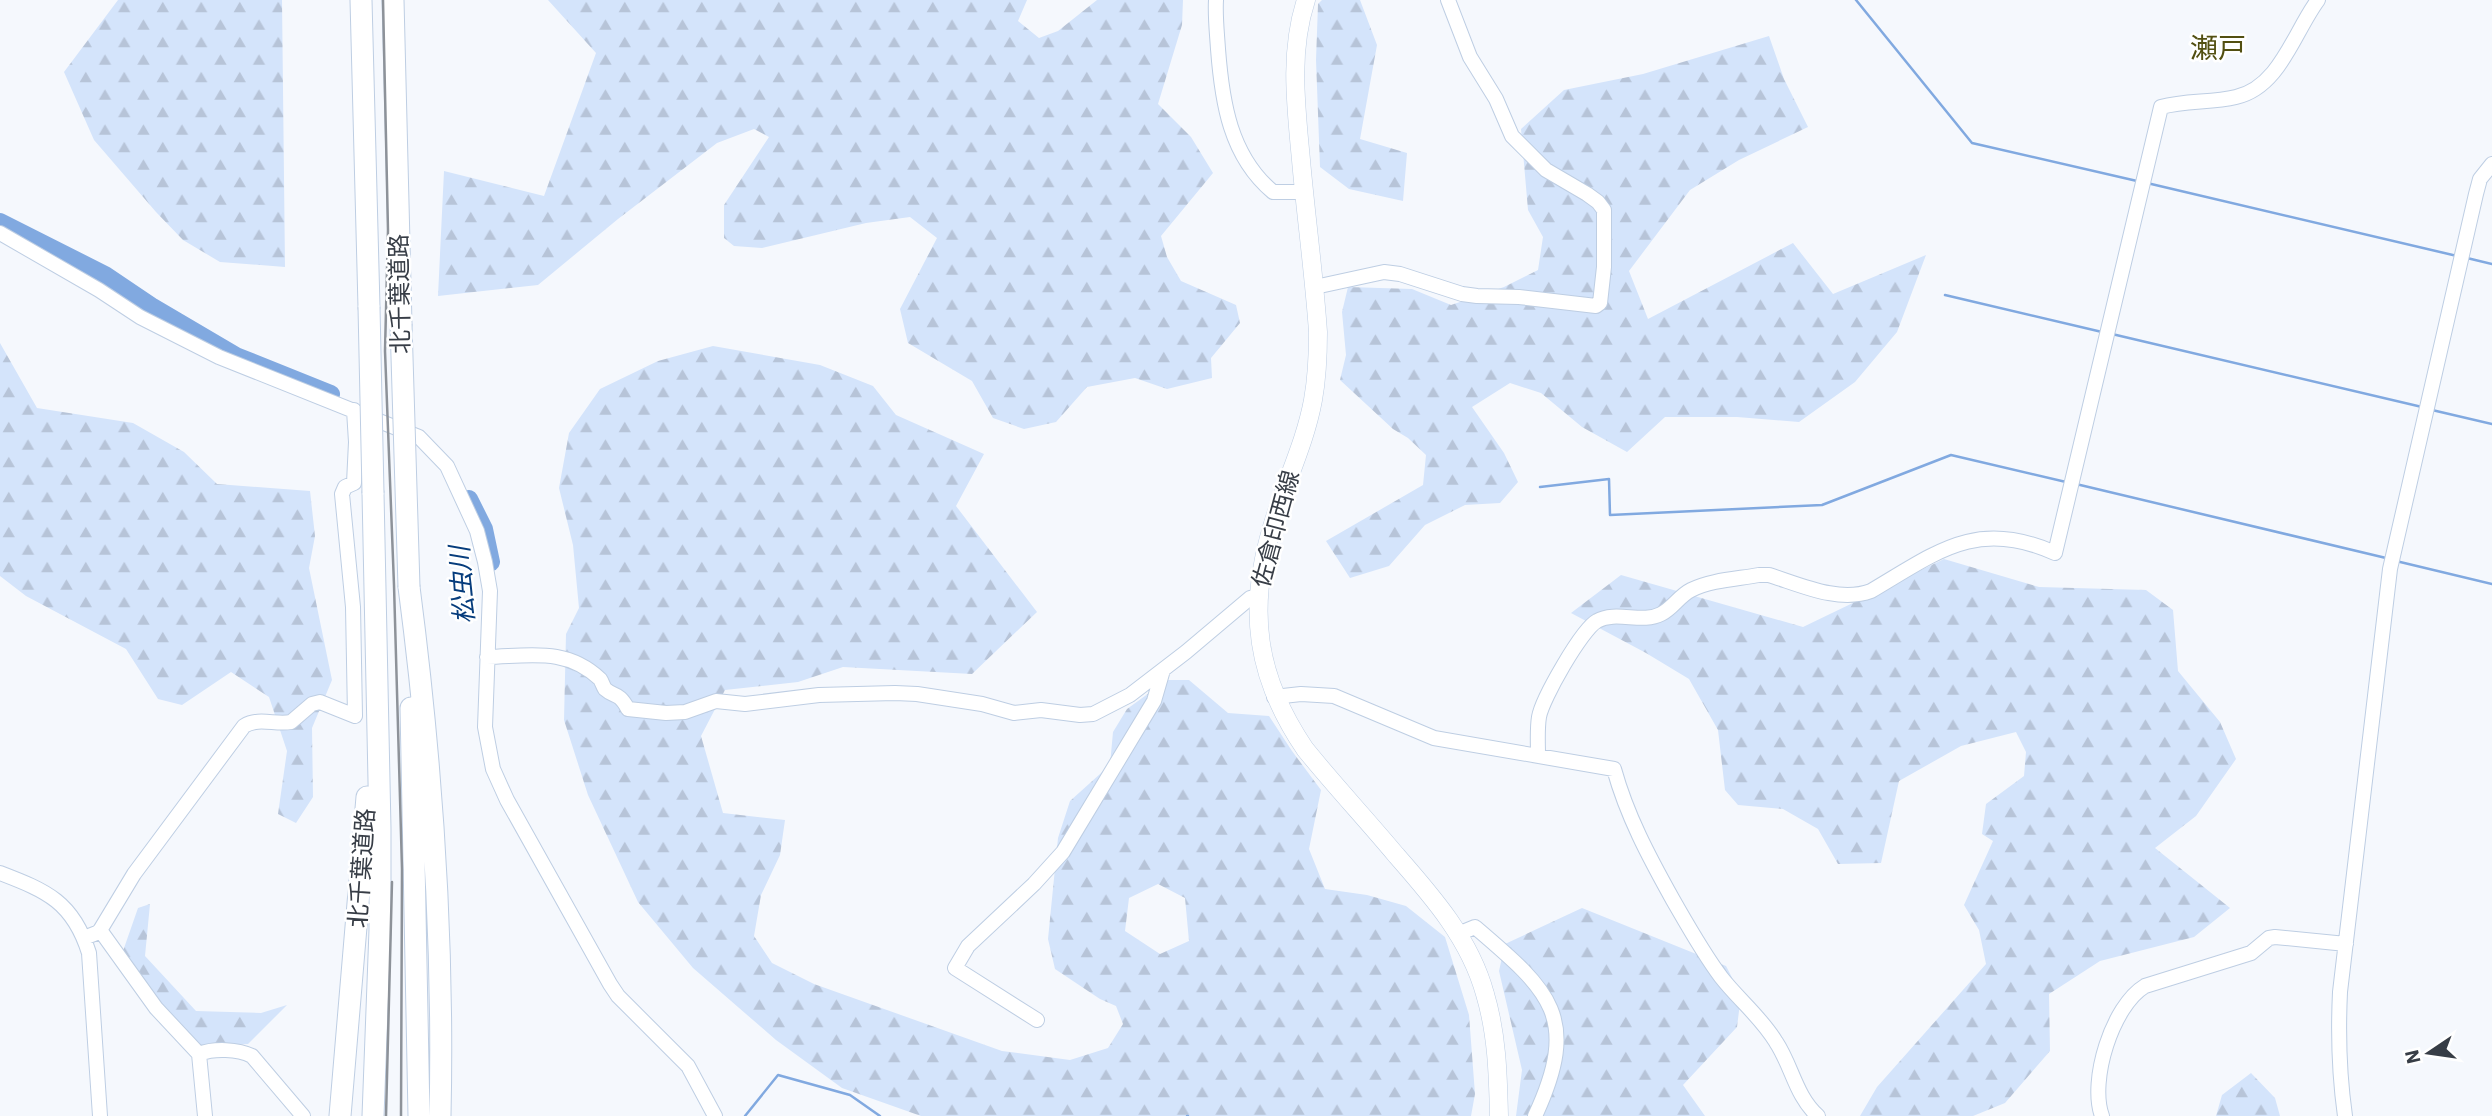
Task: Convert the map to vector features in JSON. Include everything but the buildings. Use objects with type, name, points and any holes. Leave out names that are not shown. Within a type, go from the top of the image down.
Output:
[{"type":"highway","name":"北千葉道路","points":[[361,0],[374,536],[373,833],[380,930],[373,1116]]},
{"type":"highway","name":"北千葉道路","points":[[393,0],[409,587],[419,1116]]},
{"type":"highway","name":"北千葉道路","points":[[409,587],[424,706],[438,913],[440,1116]]},
{"type":"highway","name":"北千葉道路","points":[[340,1116],[357,935],[373,833]]},
{"type":"main road","name":"佐倉印西線","points":[[1306,0],[1298,28],[1295,97],[1315,288],[1318,353],[1312,403],[1261,569],[1258,623],[1263,658],[1274,697],[1286,722],[1305,749],[1433,897],[1458,934],[1485,991],[1492,1022],[1498,1065],[1499,1116]]},
{"type":"street","points":[[1216,0],[1221,89],[1233,137],[1251,166],[1273,192],[1304,192]]},
{"type":"street","points":[[1315,288],[1384,272],[1477,296],[1544,299],[1596,306],[1600,303],[1604,210],[1587,194],[1546,170],[1512,136],[1496,99],[1470,57],[1448,0]]},
{"type":"street","points":[[1538,755],[1539,716],[1565,664],[1596,621],[1605,618],[1653,617],[1662,614],[1689,591],[1759,575],[1769,575],[1831,593],[1859,595],[1943,549],[1983,537],[2017,541],[2055,553],[2161,107],[2181,102],[2220,101],[2251,92],[2282,61],[2318,0]]},
{"type":"street","points":[[2345,1116],[2338,1031],[2390,569],[2476,194],[2480,179],[2492,164]]},
{"type":"street","points":[[0,233],[140,317],[219,357],[419,437],[447,467],[477,531],[490,591],[485,727],[494,769],[507,800],[610,984],[618,996],[688,1066],[715,1116]]},
{"type":"street","points":[[84,938],[100,930],[134,874],[244,726],[262,721],[292,722],[312,704],[320,702],[355,716],[353,607],[342,495],[345,487],[354,483],[354,410]]},
{"type":"street","points":[[487,657],[553,655],[569,658],[600,680],[606,690],[618,694],[628,709],[666,713],[685,712],[716,701],[745,704],[819,695],[917,694],[969,702],[1014,713],[1041,710],[1080,715],[1093,713],[1130,695],[1250,598],[1258,596]]},
{"type":"street","points":[[1037,1020],[955,968],[968,946],[1063,852],[1154,701],[1163,670]]},
{"type":"street","points":[[1274,697],[1301,694],[1334,696],[1434,737],[1614,769],[1634,828],[1682,916],[1722,978],[1745,1001],[1777,1042],[1802,1097],[1818,1116]]},
{"type":"street","points":[[0,873],[43,890],[57,899],[69,911],[84,938],[89,953],[100,1116]]},
{"type":"street","points":[[1458,934],[1475,927],[1518,966],[1547,1000],[1557,1028],[1557,1050],[1549,1081],[1535,1116]]},
{"type":"street","points":[[100,930],[156,1008],[199,1054],[205,1116]]},
{"type":"street","points":[[2102,1116],[2098,1102],[2099,1087],[2108,1036],[2136,991],[2232,957],[2251,953],[2269,938],[2346,944]]},
{"type":"street","points":[[199,1054],[206,1051],[226,1051],[252,1056],[303,1116]]},
{"type":"green space","points":[[118,0],[282,0],[285,267],[220,262],[183,240],[94,140],[64,72]]},
{"type":"green space","points":[[548,0],[1027,0],[1018,21],[1039,38],[1058,31],[1097,0],[1183,0],[1182,25],[1158,104],[1191,137],[1213,173],[1161,236],[1167,257],[1181,281],[1236,305],[1240,323],[1211,358],[1212,378],[1167,389],[1135,378],[1087,387],[1056,422],[1024,429],[993,418],[972,381],[908,343],[900,309],[937,238],[910,217],[866,223],[762,248],[734,246],[724,238],[724,205],[769,137],[754,129],[717,143],[538,285],[438,296],[444,171],[544,196],[596,53]]},
{"type":"green space","points":[[1322,0],[1360,0],[1377,45],[1360,139],[1407,153],[1403,201],[1349,189],[1320,167],[1316,60],[1318,4]]},
{"type":"green space","points":[[1769,36],[1784,79],[1808,127],[1739,160],[1690,190],[1629,271],[1648,319],[1793,243],[1833,294],[1926,255],[1897,332],[1855,382],[1799,422],[1737,417],[1665,417],[1627,452],[1582,427],[1541,393],[1510,383],[1472,407],[1504,453],[1518,482],[1500,503],[1465,505],[1425,525],[1389,566],[1350,578],[1326,541],[1423,485],[1426,455],[1340,380],[1346,355],[1342,312],[1348,287],[1412,289],[1451,305],[1504,287],[1538,270],[1543,237],[1528,210],[1521,129],[1564,90],[1643,74]]},
{"type":"green space","points":[[0,343],[37,408],[133,423],[184,452],[217,484],[310,491],[315,536],[309,568],[332,680],[312,728],[313,797],[296,823],[278,814],[287,751],[269,697],[231,672],[182,705],[158,699],[126,649],[26,596],[0,576]]},
{"type":"green space","points":[[713,346],[820,365],[873,386],[896,415],[984,454],[956,506],[1037,612],[972,674],[843,667],[798,682],[725,690],[701,736],[723,813],[785,820],[780,855],[761,895],[754,936],[772,963],[814,984],[1002,1051],[1070,1060],[1108,1048],[1123,1024],[1116,1006],[1100,999],[1055,969],[1048,939],[1058,838],[1070,801],[1110,765],[1113,732],[1127,709],[1167,680],[1189,680],[1228,713],[1269,716],[1321,790],[1309,849],[1325,889],[1367,895],[1406,906],[1445,937],[1469,1015],[1475,1094],[1471,1116],[921,1116],[842,1088],[776,1040],[693,968],[638,902],[588,795],[564,720],[566,634],[579,608],[573,545],[559,488],[569,433],[600,389],[658,361]],"holes":[[[1158,884],[1185,898],[1189,941],[1160,954],[1125,931],[1129,898]]]},
{"type":"green space","points":[[1944,559],[2039,587],[2146,590],[2173,610],[2178,671],[2220,722],[2236,759],[2196,816],[2155,848],[2230,908],[2194,937],[2100,961],[2049,994],[2050,1051],[2005,1103],[1973,1116],[1860,1116],[1877,1087],[1986,964],[1979,930],[1964,905],[1993,841],[1982,834],[1986,804],[2024,776],[2026,752],[2016,732],[1961,746],[1899,781],[1881,863],[1838,864],[1818,829],[1783,809],[1738,805],[1725,790],[1718,730],[1689,679],[1571,613],[1621,575],[1803,627]]},
{"type":"green space","points":[[150,904],[145,956],[196,1011],[261,1013],[287,1005],[248,1044],[200,1046],[159,1003],[123,951],[138,908]]},
{"type":"green space","points":[[1582,908],[1726,966],[1741,995],[1737,1027],[1683,1085],[1705,1116],[1516,1116],[1522,1070],[1499,971],[1505,944]]},
{"type":"green space","points":[[2251,1073],[2275,1098],[2280,1116],[2216,1116],[2222,1095]]},
{"type":"waterway","points":[[1856,0],[1972,143],[2137,181]]},
{"type":"waterway","points":[[2147,183],[2457,256]]},
{"type":"waterway","name":"松虫川","points":[[0,222],[105,275],[151,306],[236,356],[331,394]]},
{"type":"waterway","points":[[2467,258],[2492,264]]},
{"type":"waterway","points":[[1945,295],[2102,332]]},
{"type":"waterway","points":[[2112,334],[2422,407]]},
{"type":"waterway","points":[[2432,410],[2492,424]]},
{"type":"waterway","points":[[1540,487],[1609,479],[1610,515],[1822,505],[1951,455],[2066,482]]},
{"type":"waterway","points":[[2076,484],[2386,558]]},
{"type":"waterway","name":"松虫川","points":[[469,499],[484,529],[491,562]]},
{"type":"waterway","points":[[2396,561],[2492,584]]},
{"type":"waterway","points":[[745,1116],[778,1075],[850,1095],[880,1116]]},
{"type":"railway","points":[[383,0],[388,230],[385,351],[402,869],[401,1116]]},
{"type":"railway","points":[[386,1116],[392,882]]},
{"type":"district","name":"瀬戸","points":[[2218,48]]}]
